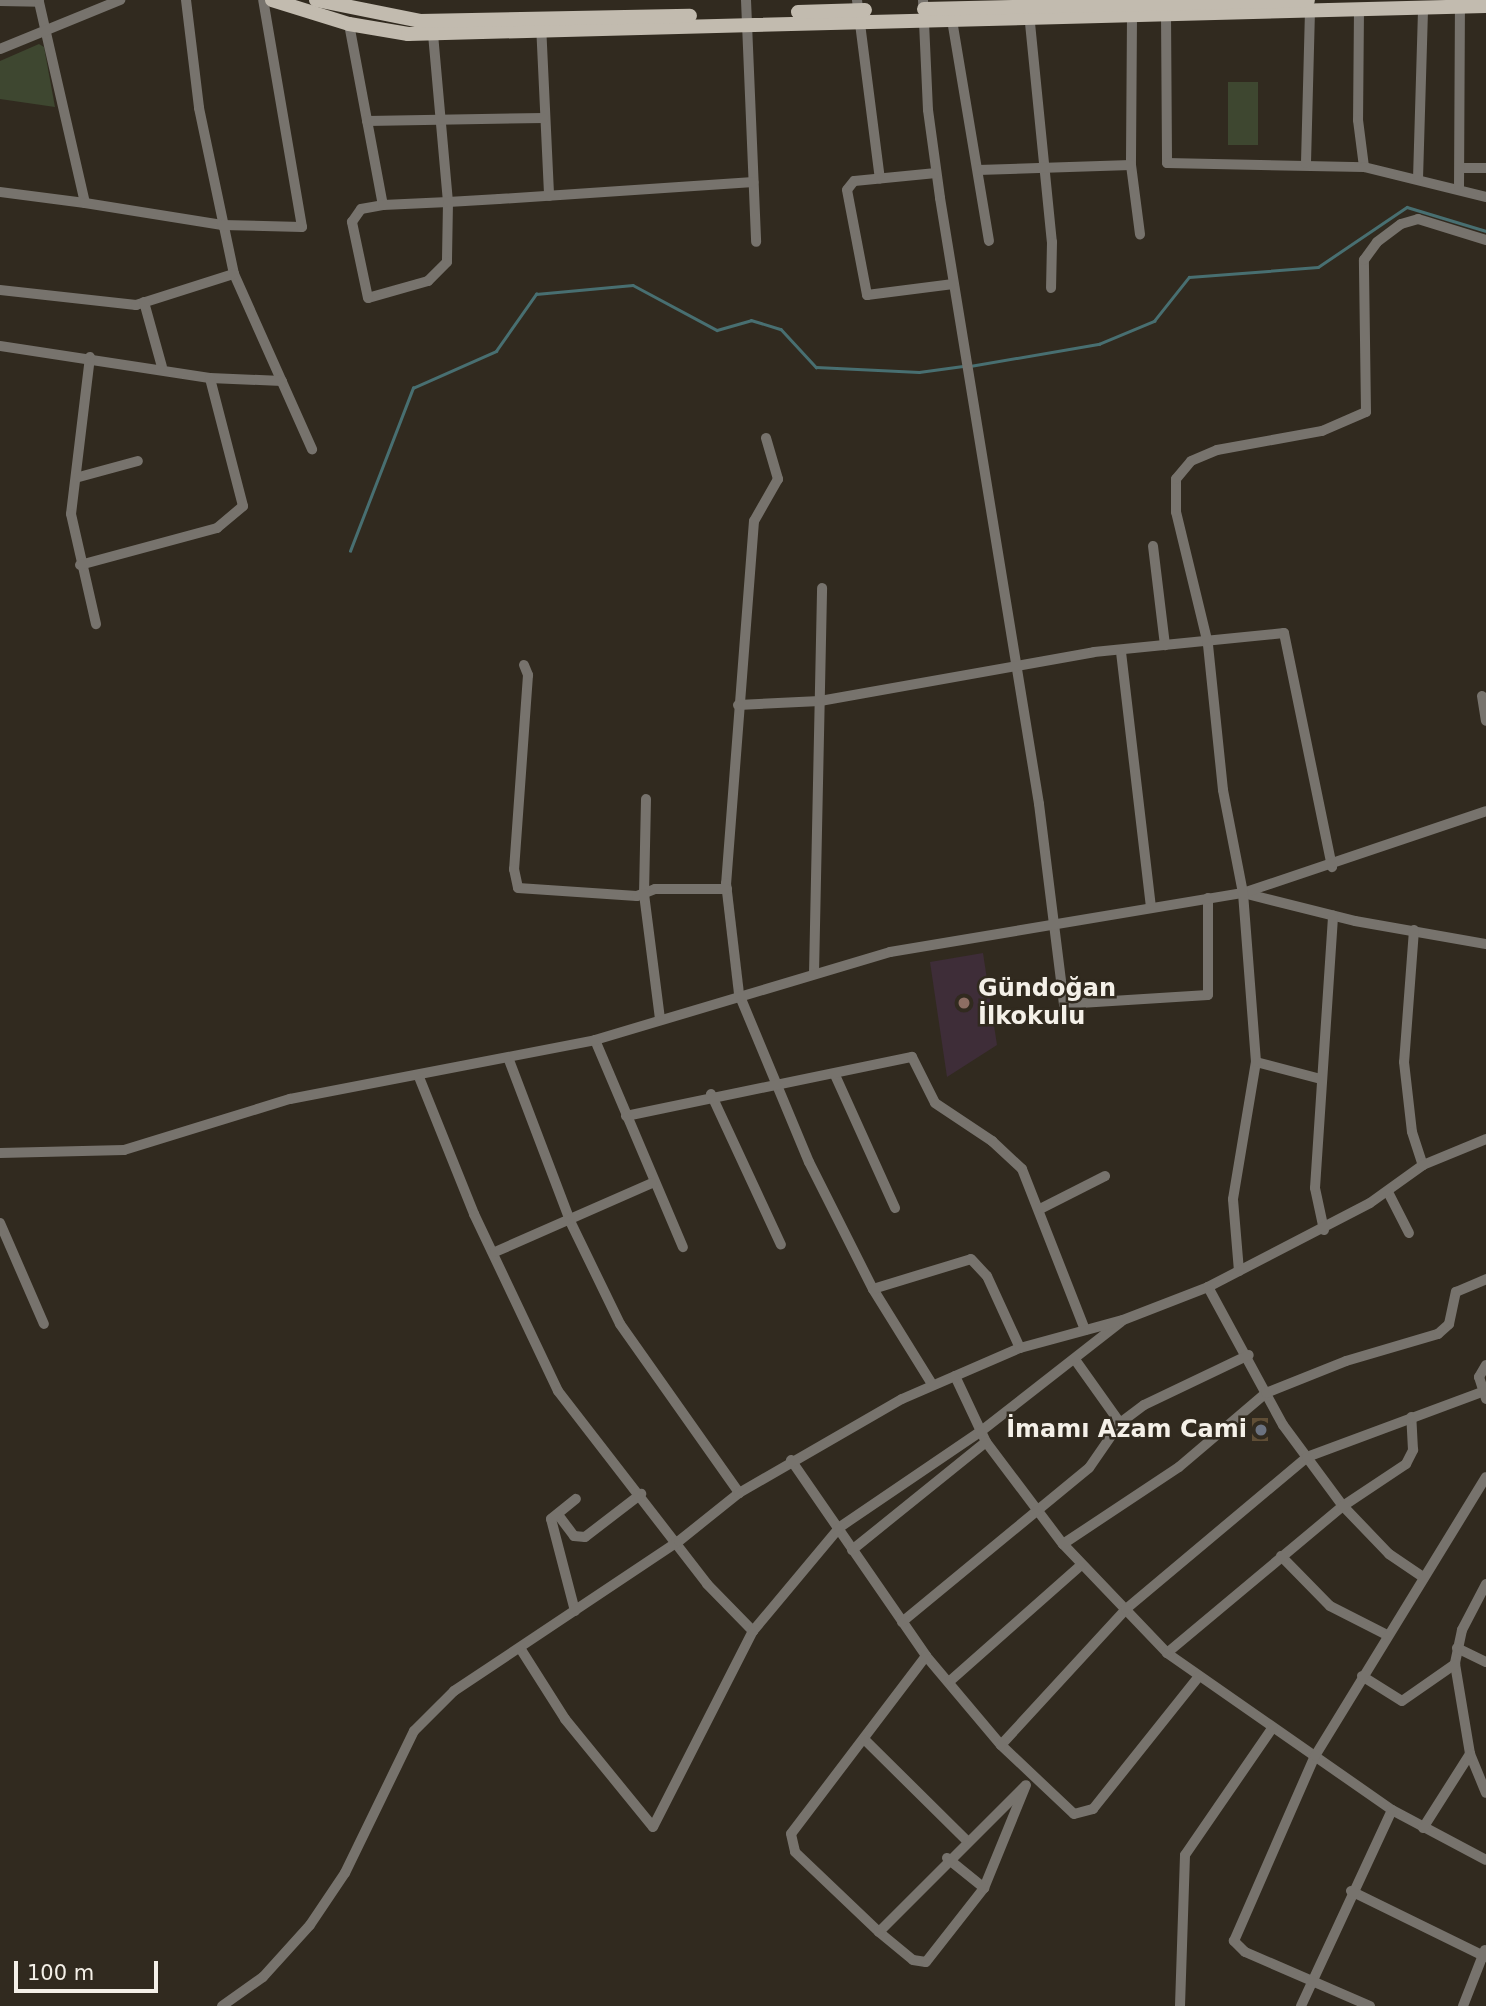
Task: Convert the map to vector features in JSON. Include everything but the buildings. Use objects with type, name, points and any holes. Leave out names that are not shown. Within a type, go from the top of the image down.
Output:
[{"type":"main road","points":[[272,0],[349,24],[433,34],[748,12],[1301,4],[1486,6]]},
{"type":"main road","points":[[325,1],[401,20],[541,26]]},
{"type":"main road","points":[[925,9],[952,20],[1030,8],[1132,16],[1158,8]]},
{"type":"street","points":[[0,49],[44,28],[120,0]]},
{"type":"street","points":[[186,0],[198,108],[234,274],[312,449]]},
{"type":"street","points":[[0,192],[222,225],[302,227],[263,0]]},
{"type":"street","points":[[0,1],[39,2],[85,203]]},
{"type":"street","points":[[1301,4],[1306,163]]},
{"type":"street","points":[[1364,167],[1358,120],[1368,6]]},
{"type":"street","points":[[1459,188],[1460,6]]},
{"type":"street","points":[[1418,179],[1423,7]]},
{"type":"street","points":[[1030,8],[1051,288]]},
{"type":"street","points":[[1158,8],[1167,163],[1306,163],[1364,167],[1459,188],[1486,197]]},
{"type":"street","points":[[925,9],[928,110],[936,173],[1017,666],[1064,1004],[1180,1001],[1208,995],[1208,898]]},
{"type":"street","points":[[859,10],[880,178]]},
{"type":"street","points":[[748,12],[756,242]]},
{"type":"street","points":[[1132,16],[1130,166],[1140,234]]},
{"type":"street","points":[[952,20],[989,241]]},
{"type":"street","points":[[349,24],[383,205]]},
{"type":"street","points":[[541,26],[549,196]]},
{"type":"street","points":[[433,34],[448,202],[447,262],[428,281],[368,298],[352,222],[356,211],[383,205],[448,202],[549,196],[753,182]]},
{"type":"street","points":[[367,121],[544,118]]},
{"type":"street","points":[[978,170],[1130,166]]},
{"type":"street","points":[[1461,168],[1486,168]]},
{"type":"street","points":[[936,173],[853,181],[847,190],[867,295],[953,284]]},
{"type":"street","points":[[1240,1271],[1233,1199],[1256,1062],[1243,893],[1223,790],[1208,644],[1176,512],[1176,479],[1191,461],[1217,450],[1322,431],[1366,412],[1364,260],[1377,242],[1401,224],[1418,219],[1486,240]]},
{"type":"street","points":[[0,290],[111,305],[144,302],[234,274]]},
{"type":"street","points":[[144,302],[162,367]]},
{"type":"street","points":[[0,346],[162,367],[210,378],[282,381]]},
{"type":"street","points":[[90,357],[79,477],[71,514],[80,565],[96,624]]},
{"type":"street","points":[[80,565],[217,528],[243,506],[210,378]]},
{"type":"street","points":[[766,438],[778,478],[754,521],[738,705],[727,889],[738,994],[873,1289],[933,1384]]},
{"type":"street","points":[[79,477],[138,461]]},
{"type":"street","points":[[1153,546],[1165,645]]},
{"type":"street","points":[[814,974],[822,587]]},
{"type":"street","points":[[738,705],[820,701],[1017,666],[1165,645],[1208,644],[1274,631],[1288,639],[1332,867]]},
{"type":"street","points":[[1121,652],[1151,907]]},
{"type":"street","points":[[524,666],[528,675],[514,869],[518,888],[644,894],[654,889],[727,889]]},
{"type":"street","points":[[1482,696],[1486,721]]},
{"type":"street","points":[[646,799],[644,894],[660,1019]]},
{"type":"street","points":[[0,1153],[124,1150],[290,1099],[509,1060],[595,1040],[738,994],[890,951],[1243,893],[1332,867],[1486,811]]},
{"type":"street","points":[[1243,893],[1333,916],[1486,944]]},
{"type":"street","points":[[1324,1230],[1315,1188],[1333,916]]},
{"type":"street","points":[[1414,930],[1404,1062],[1412,1132],[1423,1165]]},
{"type":"street","points":[[595,1040],[652,1183],[682,1247]]},
{"type":"street","points":[[626,1116],[711,1094],[835,1075],[912,1056],[935,1102],[1012,1159],[1040,1209],[1085,1329]]},
{"type":"street","points":[[509,1060],[570,1222],[620,1324],[738,1493]]},
{"type":"street","points":[[1256,1062],[1321,1079]]},
{"type":"street","points":[[835,1075],[895,1208]]},
{"type":"street","points":[[419,1077],[558,1391],[679,1541],[706,1584],[753,1631]]},
{"type":"street","points":[[711,1094],[781,1245]]},
{"type":"street","points":[[222,2006],[263,1977],[310,1925],[345,1873],[414,1731],[454,1691],[679,1541],[738,1493],[791,1460],[933,1384],[1020,1348],[1123,1320],[1208,1287],[1324,1230],[1388,1192],[1423,1165],[1486,1139]]},
{"type":"street","points":[[1040,1209],[1105,1176]]},
{"type":"street","points":[[495,1252],[570,1222],[652,1183]]},
{"type":"street","points":[[1388,1192],[1409,1233]]},
{"type":"street","points":[[0,1223],[44,1324]]},
{"type":"street","points":[[873,1289],[971,1259],[987,1276],[1020,1348]]},
{"type":"street","points":[[1063,1544],[1179,1467],[1266,1394],[1346,1361],[1438,1334],[1449,1324],[1456,1292],[1486,1279]]},
{"type":"street","points":[[1208,1287],[1249,1354],[1266,1394],[1343,1506],[1389,1554],[1423,1577]]},
{"type":"street","points":[[852,1550],[1123,1320]]},
{"type":"street","points":[[902,1622],[1037,1506],[1089,1468],[1120,1423],[1175,1386],[1249,1354]]},
{"type":"street","points":[[1076,1362],[1120,1423]]},
{"type":"street","points":[[1001,1745],[1126,1609],[1307,1457],[1411,1418],[1484,1396],[1479,1377],[1486,1365]]},
{"type":"street","points":[[955,1376],[983,1437],[1063,1544],[1080,1566],[1126,1609],[1167,1653],[1392,1810],[1486,1860]]},
{"type":"street","points":[[1167,1653],[1343,1506],[1406,1464],[1413,1450],[1411,1418]]},
{"type":"street","points":[[520,1648],[565,1719],[653,1827],[753,1631],[840,1527],[983,1437]]},
{"type":"street","points":[[791,1460],[840,1527],[852,1550],[926,1656],[950,1681],[1029,1781],[1082,1816],[1199,1676]]},
{"type":"street","points":[[1370,2006],[1245,1952],[1234,1941],[1315,1756],[1486,1477]]},
{"type":"street","points":[[559,1516],[574,1536],[585,1537],[641,1494]]},
{"type":"street","points":[[575,1611],[552,1532],[551,1519],[559,1516],[576,1499]]},
{"type":"street","points":[[1281,1556],[1330,1605],[1387,1635]]},
{"type":"street","points":[[950,1681],[1080,1566]]},
{"type":"street","points":[[1486,1584],[1457,1648],[1455,1664],[1470,1754],[1486,1793]]},
{"type":"street","points":[[1457,1648],[1486,1662]]},
{"type":"street","points":[[926,1656],[865,1740],[791,1833],[795,1852],[913,1961],[926,1962],[984,1888],[1029,1781]]},
{"type":"street","points":[[1362,1676],[1402,1701],[1455,1664]]},
{"type":"street","points":[[1180,2006],[1185,1855],[1273,1727]]},
{"type":"street","points":[[865,1740],[967,1841]]},
{"type":"street","points":[[1423,1828],[1470,1754]]},
{"type":"street","points":[[879,1932],[947,1858],[1029,1781]]},
{"type":"street","points":[[1301,2006],[1351,1891],[1392,1810]]},
{"type":"street","points":[[947,1858],[984,1888]]},
{"type":"street","points":[[1351,1891],[1485,1953],[1463,2006]]},
{"type":"shaded area","name":"Gündoğan İlkokulu","points":[[983,953],[997,1045],[947,1077],[930,962]]},
{"type":"green space","points":[[39,44],[44,47],[55,107],[0,99],[0,61]]},
{"type":"green space","points":[[1228,82],[1258,82],[1258,145],[1228,145]]},
{"type":"waterway","points":[[970,366],[1099,344],[1154,321],[1189,277],[1318,267],[1407,207],[1486,231]]},
{"type":"waterway","points":[[350,551],[413,388],[496,351],[536,294],[633,285],[717,330],[751,320],[781,329],[816,367],[919,372],[963,366]]},
{"type":"place","name":"Gündoğan İlkokulu","points":[[964,1003]]},
{"type":"place","name":"İmamı Azam Cami","points":[[1261,1430]]}]
